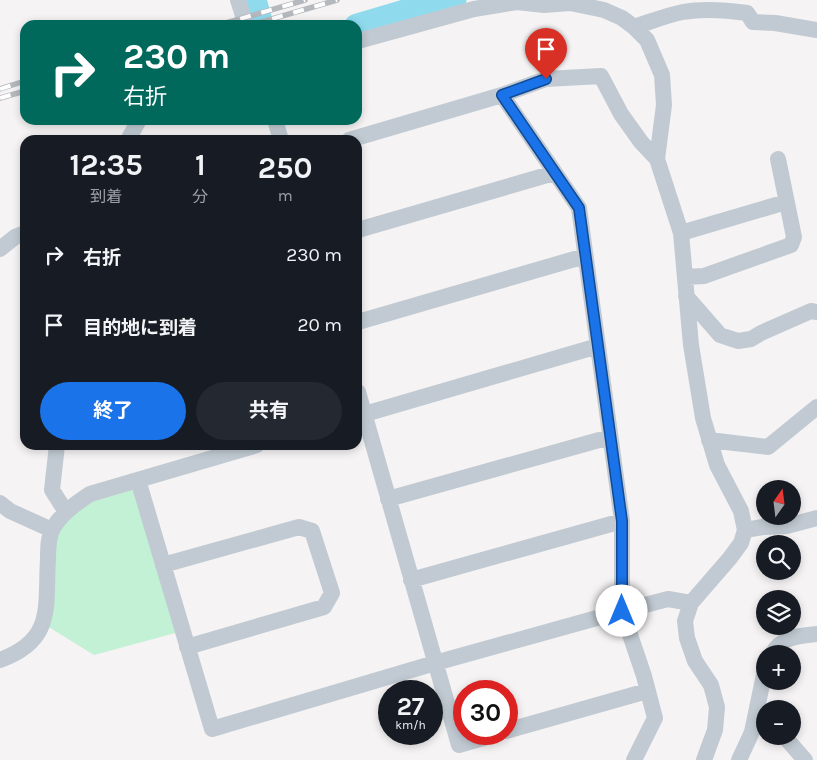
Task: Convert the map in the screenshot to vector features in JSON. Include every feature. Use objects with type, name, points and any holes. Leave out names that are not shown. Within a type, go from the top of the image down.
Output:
[{"type":"street","points":[[238,0],[244,20]]},
{"type":"street","points":[[362,41],[474,10],[518,2],[544,5],[570,3],[604,10],[622,18],[647,40],[662,75],[664,105],[657,159]]},
{"type":"street","points":[[634,27],[682,12],[726,10],[746,13],[753,22],[775,23],[817,30]]},
{"type":"street","points":[[362,136],[502,95],[546,79],[601,76],[621,114],[641,142],[657,159],[681,232],[694,364],[703,418],[717,465],[740,511],[745,530],[741,543],[730,558],[691,603],[685,621],[687,638],[695,661],[711,685],[717,707],[715,730],[704,760]]},
{"type":"street","points":[[502,95],[579,208],[622,521],[622,611],[644,676],[655,718],[634,760]]},
{"type":"street","points":[[686,277],[704,276],[791,245],[794,237],[778,159]]},
{"type":"street","points":[[362,229],[554,173]]},
{"type":"street","points":[[681,232],[786,202]]},
{"type":"street","points":[[0,249],[20,235]]},
{"type":"street","points":[[362,321],[586,256]]},
{"type":"street","points":[[686,296],[720,335],[738,341],[751,339],[812,311],[817,312]]},
{"type":"street","points":[[362,415],[598,346]]},
{"type":"street","points":[[709,440],[768,447],[817,407]]},
{"type":"street","points":[[362,418],[388,499],[453,724]]},
{"type":"street","points":[[388,499],[610,437]]},
{"type":"street","points":[[56,450],[52,490],[66,512]]},
{"type":"street","points":[[0,660],[16,654],[33,641],[42,624],[47,605],[49,546],[52,530],[72,506],[90,494],[240,450]]},
{"type":"street","points":[[138,480],[212,729],[435,663],[622,611],[668,599],[691,603]]},
{"type":"street","points":[[0,503],[10,511],[52,530]]},
{"type":"street","points":[[745,530],[787,526],[817,518]]},
{"type":"street","points":[[411,580],[622,521]]},
{"type":"street","points":[[163,565],[299,527],[312,531],[332,593],[324,607],[187,647]]},
{"type":"street","points":[[779,645],[783,640],[792,637],[817,634]]},
{"type":"street","points":[[518,728],[647,691]]},
{"type":"street","points":[[739,760],[756,725]]},
{"type":"street","points":[[792,745],[805,760]]},
{"type":"green space","points":[[147,484],[179,632],[94,655],[47,626],[52,544],[75,507]]},
{"type":"waterway","points":[[252,0],[258,20]]},
{"type":"waterway","points":[[362,27],[452,0]]},
{"type":"railway","points":[[236,20],[305,0]]},
{"type":"railway","points":[[268,20],[337,0]]},
{"type":"railway","points":[[0,89],[20,83]]},
{"type":"railway","points":[[0,98],[20,92]]},
{"type":"route","points":[[546,79],[502,95],[579,208],[622,521],[622,611]]}]
